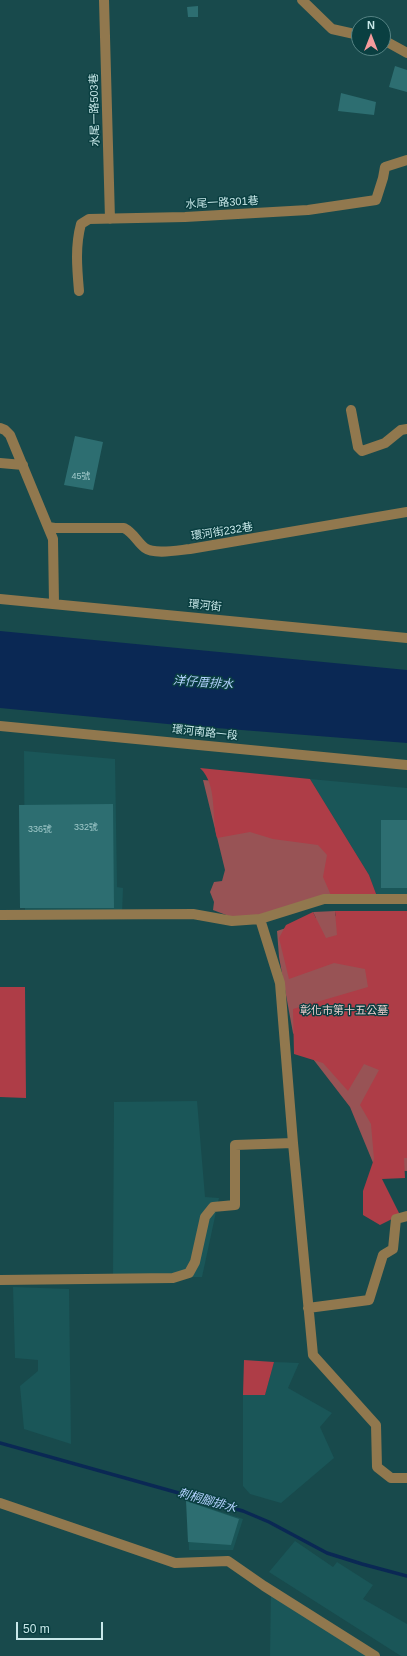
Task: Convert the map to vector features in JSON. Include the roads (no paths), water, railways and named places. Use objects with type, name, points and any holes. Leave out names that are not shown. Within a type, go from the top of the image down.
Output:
[{"type":"street","name":"水尾一路503巷","points":[[104,0],[110,219]]},
{"type":"street","points":[[302,0],[332,28],[351,33]]},
{"type":"street","points":[[391,44],[407,53]]},
{"type":"street","name":"水尾一路301巷","points":[[79,291],[76,252],[80,224],[89,219],[185,217],[308,210],[376,200],[385,167],[407,160]]},
{"type":"street","points":[[351,410],[358,447],[362,451],[385,443],[401,430],[407,429]]},
{"type":"street","points":[[0,428],[6,430],[10,435],[53,540],[54,603]]},
{"type":"street","points":[[0,463],[23,465]]},
{"type":"street","name":"環河街232巷","points":[[48,527],[124,528],[130,531],[146,548],[154,552],[190,549],[407,512]]},
{"type":"street","name":"環河街","points":[[0,599],[407,638]]},
{"type":"street","name":"環河南路一段","points":[[0,726],[407,764]]},
{"type":"street","points":[[0,915],[193,914],[232,921],[260,919],[324,899],[407,899]]},
{"type":"street","points":[[260,919],[280,983],[313,1356],[376,1425],[378,1468],[391,1478],[407,1478]]},
{"type":"street","points":[[0,1280],[172,1278],[189,1273],[195,1262],[205,1216],[213,1206],[235,1205],[235,1145],[293,1143]]},
{"type":"street","points":[[308,1308],[369,1300],[384,1255],[392,1249],[396,1219],[407,1216]]},
{"type":"street","points":[[0,1503],[175,1563],[228,1561],[264,1586],[374,1656]]},
{"type":"water","name":"洋仔厝排水","points":[[0,631],[407,670],[407,743],[178,725],[0,708]]},
{"type":"waterway","name":"刺桐腳排水","points":[[0,1443],[243,1511],[269,1522],[327,1553],[407,1576]]},
{"type":"park label","name":"彰化市第十五公墓","points":[[344,1011]]}]
